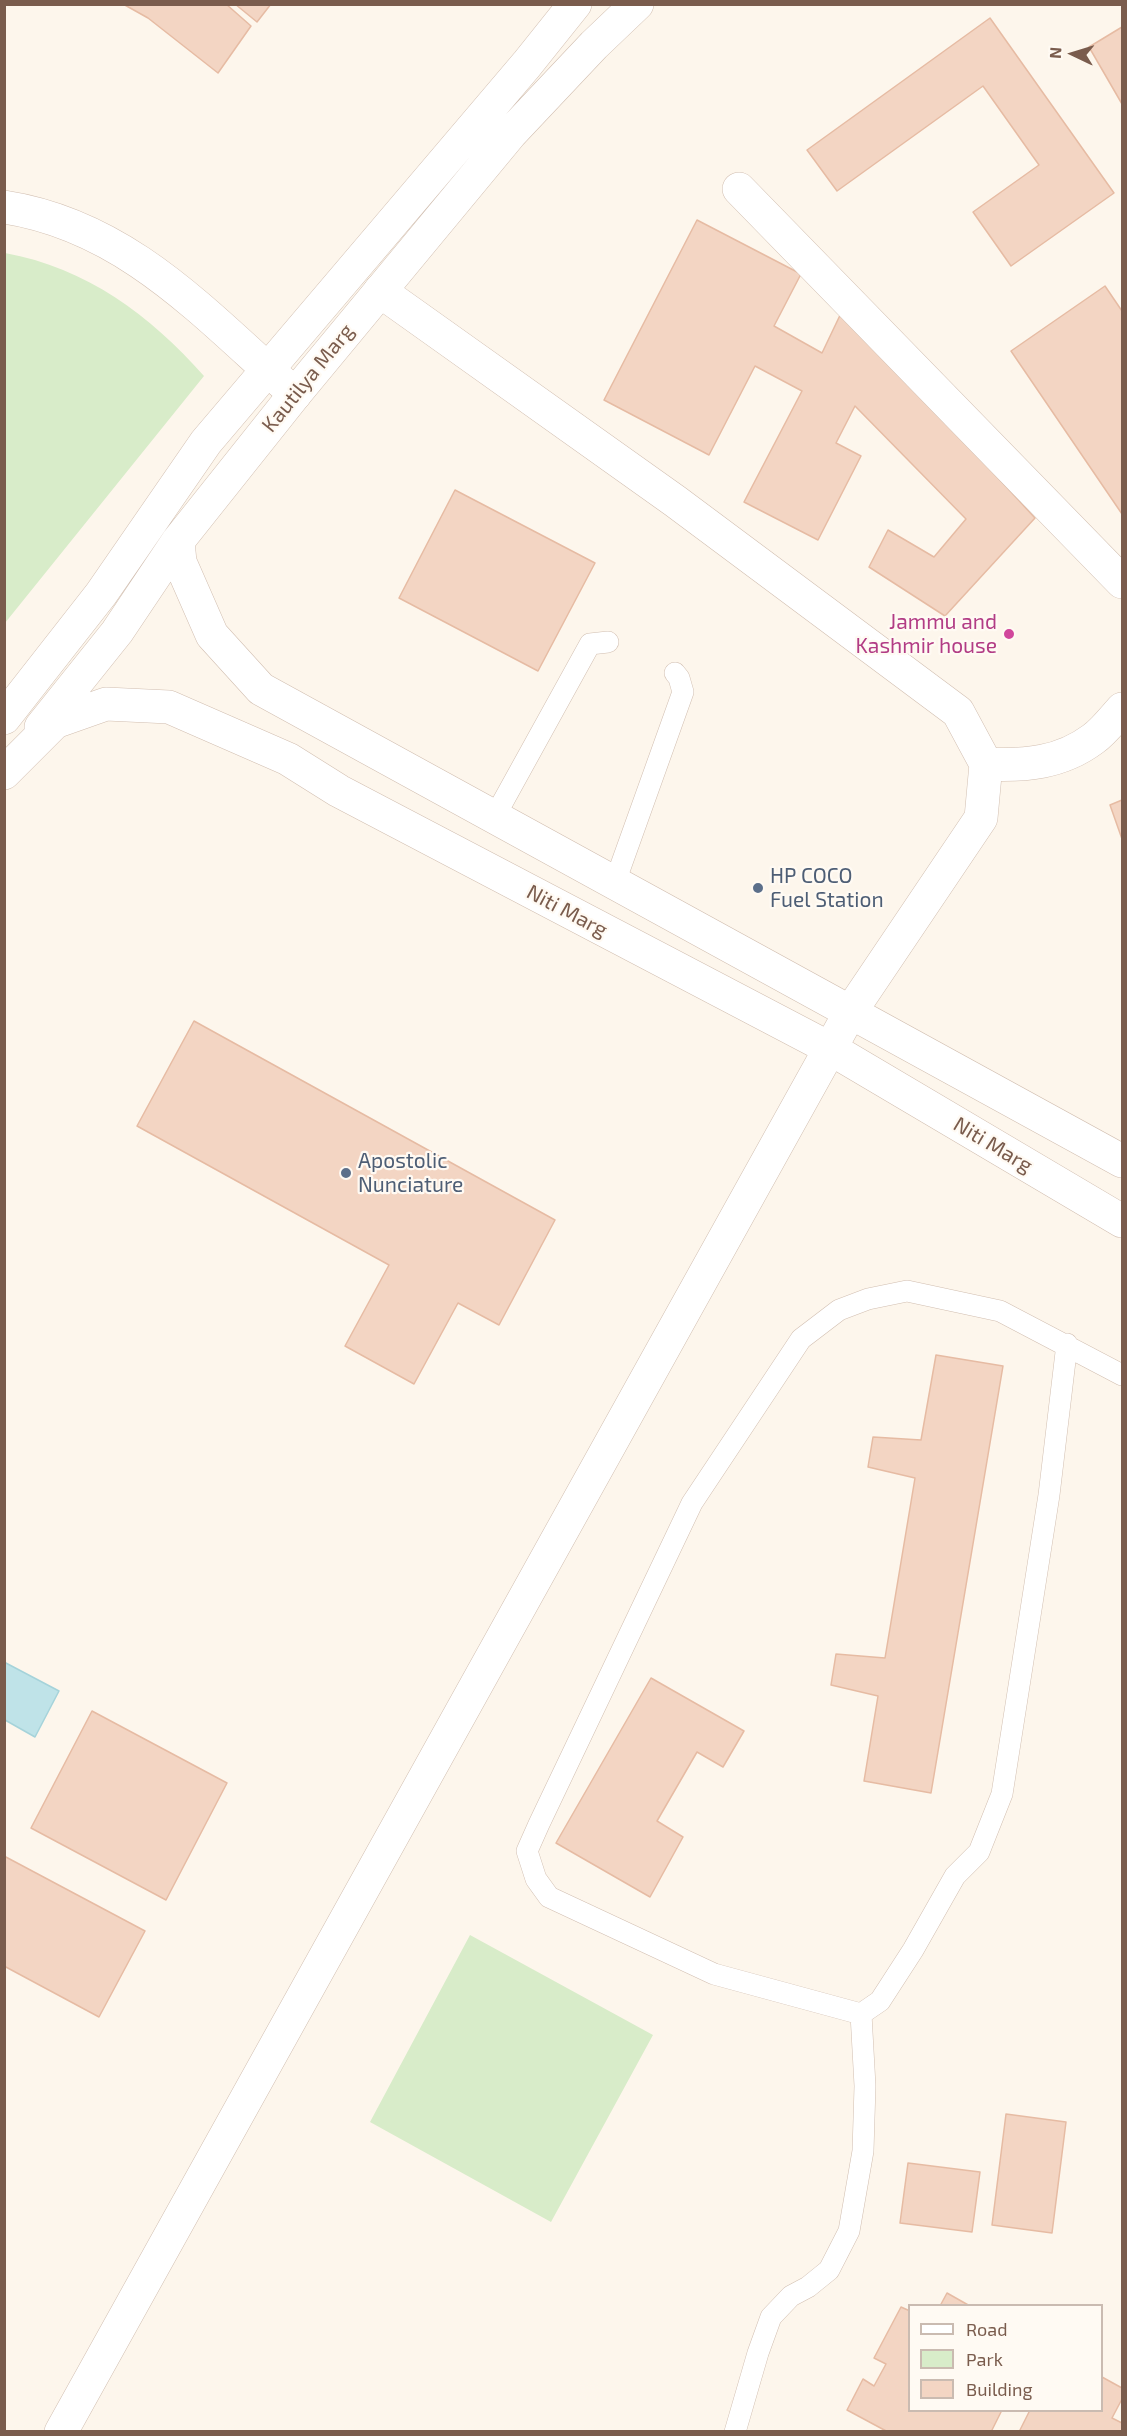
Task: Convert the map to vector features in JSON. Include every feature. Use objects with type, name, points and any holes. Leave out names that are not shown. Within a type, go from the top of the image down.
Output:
[{"type":"street","name":"Kautilya Marg","points":[[4,718],[101,594],[206,442],[527,64],[575,4]]},
{"type":"street","name":"Kautilya Marg","points":[[4,773],[117,632],[178,541],[295,394],[511,133],[594,45],[637,4]]},
{"type":"street","points":[[739,189],[1122,582]]},
{"type":"street","points":[[4,207],[60,222],[105,240],[147,265],[186,295],[295,394]]},
{"type":"street","points":[[61,2432],[852,1011],[981,818],[986,764],[958,712],[675,501],[380,291]]},
{"type":"street","points":[[178,541],[180,562],[212,635],[261,689],[1122,1161]]},
{"type":"street","name":"Niti Marg","points":[[4,773],[55,723],[106,704],[169,706],[288,759],[339,791],[831,1049],[1122,1221]]},
{"type":"street","points":[[986,764],[1021,766],[1054,760],[1092,739],[1122,709]]},
{"type":"lane","points":[[495,816],[590,644],[608,642]]},
{"type":"lane","points":[[615,882],[683,692],[675,673]]},
{"type":"lane","points":[[1067,1344],[1049,1495],[1002,1794],[979,1852],[955,1876],[913,1950],[880,2001],[861,2013],[714,1974],[549,1897],[536,1880],[527,1851],[692,1503],[801,1339],[839,1310],[868,1299],[907,1291],[1000,1311],[1067,1344],[1122,1375]]},
{"type":"lane","points":[[735,2432],[771,2317],[791,2296],[808,2287],[829,2270],[849,2231],[863,2151],[865,2085],[861,2013]]},
{"type":"green space","points":[[5,253],[63,270],[115,297],[162,333],[204,376],[5,623]]},
{"type":"green space","points":[[470,1935],[653,2035],[551,2222],[370,2122]]},
{"type":"water","points":[[4,1662],[59,1691],[35,1737],[5,1720]]},
{"type":"building","points":[[123,4],[226,4],[251,26],[218,73],[148,18]]},
{"type":"building","points":[[235,4],[271,4],[257,22]]},
{"type":"building","points":[[990,18],[1114,193],[1011,266],[973,212],[1039,165],[983,86],[837,191],[807,150]]},
{"type":"building","points":[[1122,27],[1122,104],[1089,47]]},
{"type":"building","points":[[697,220],[801,274],[774,326],[822,353],[843,309],[1035,518],[945,616],[869,567],[888,530],[934,557],[966,519],[855,406],[836,443],[861,456],[818,540],[744,502],[802,391],[755,366],[709,455],[604,400]]},
{"type":"building","points":[[1105,286],[1122,311],[1122,514],[1011,351]]},
{"type":"building","points":[[455,490],[595,563],[538,671],[399,598]]},
{"type":"building","points":[[1122,800],[1122,839],[1110,805]]},
{"type":"building","name":"Apostolic Nunciature","points":[[194,1021],[555,1220],[499,1325],[458,1303],[414,1384],[345,1346],[389,1265],[137,1126]]},
{"type":"building","points":[[936,1355],[1003,1366],[931,1793],[864,1781],[878,1696],[831,1685],[836,1654],[885,1658],[915,1478],[868,1467],[873,1437],[921,1440]]},
{"type":"building","points":[[651,1678],[744,1731],[723,1767],[697,1752],[657,1821],[683,1837],[650,1897],[556,1843]]},
{"type":"building","points":[[92,1711],[227,1783],[166,1900],[31,1828]]},
{"type":"building","points":[[4,1856],[145,1931],[99,2017],[4,1966]]},
{"type":"building","points":[[1006,2114],[1066,2122],[1052,2233],[992,2225]]},
{"type":"building","points":[[908,2163],[980,2172],[972,2232],[900,2223]]},
{"type":"building","points":[[947,2293],[966,2304],[941,2304]]},
{"type":"building","points":[[901,2307],[908,2310],[908,2412],[1001,2412],[991,2432],[888,2432],[847,2410],[863,2379],[874,2386],[886,2364],[874,2358]]},
{"type":"building","points":[[1103,2378],[1122,2388],[1122,2399],[1112,2418],[1122,2423],[1122,2432],[1019,2432],[1029,2412],[1103,2412]]},
{"type":"place","name":"Jammu and Kashmir house","points":[[1009,634]]},
{"type":"place","name":"HP COCO Fuel Station","points":[[758,888]]},
{"type":"place","name":"Apostolic Nunciature","points":[[346,1173]]}]
